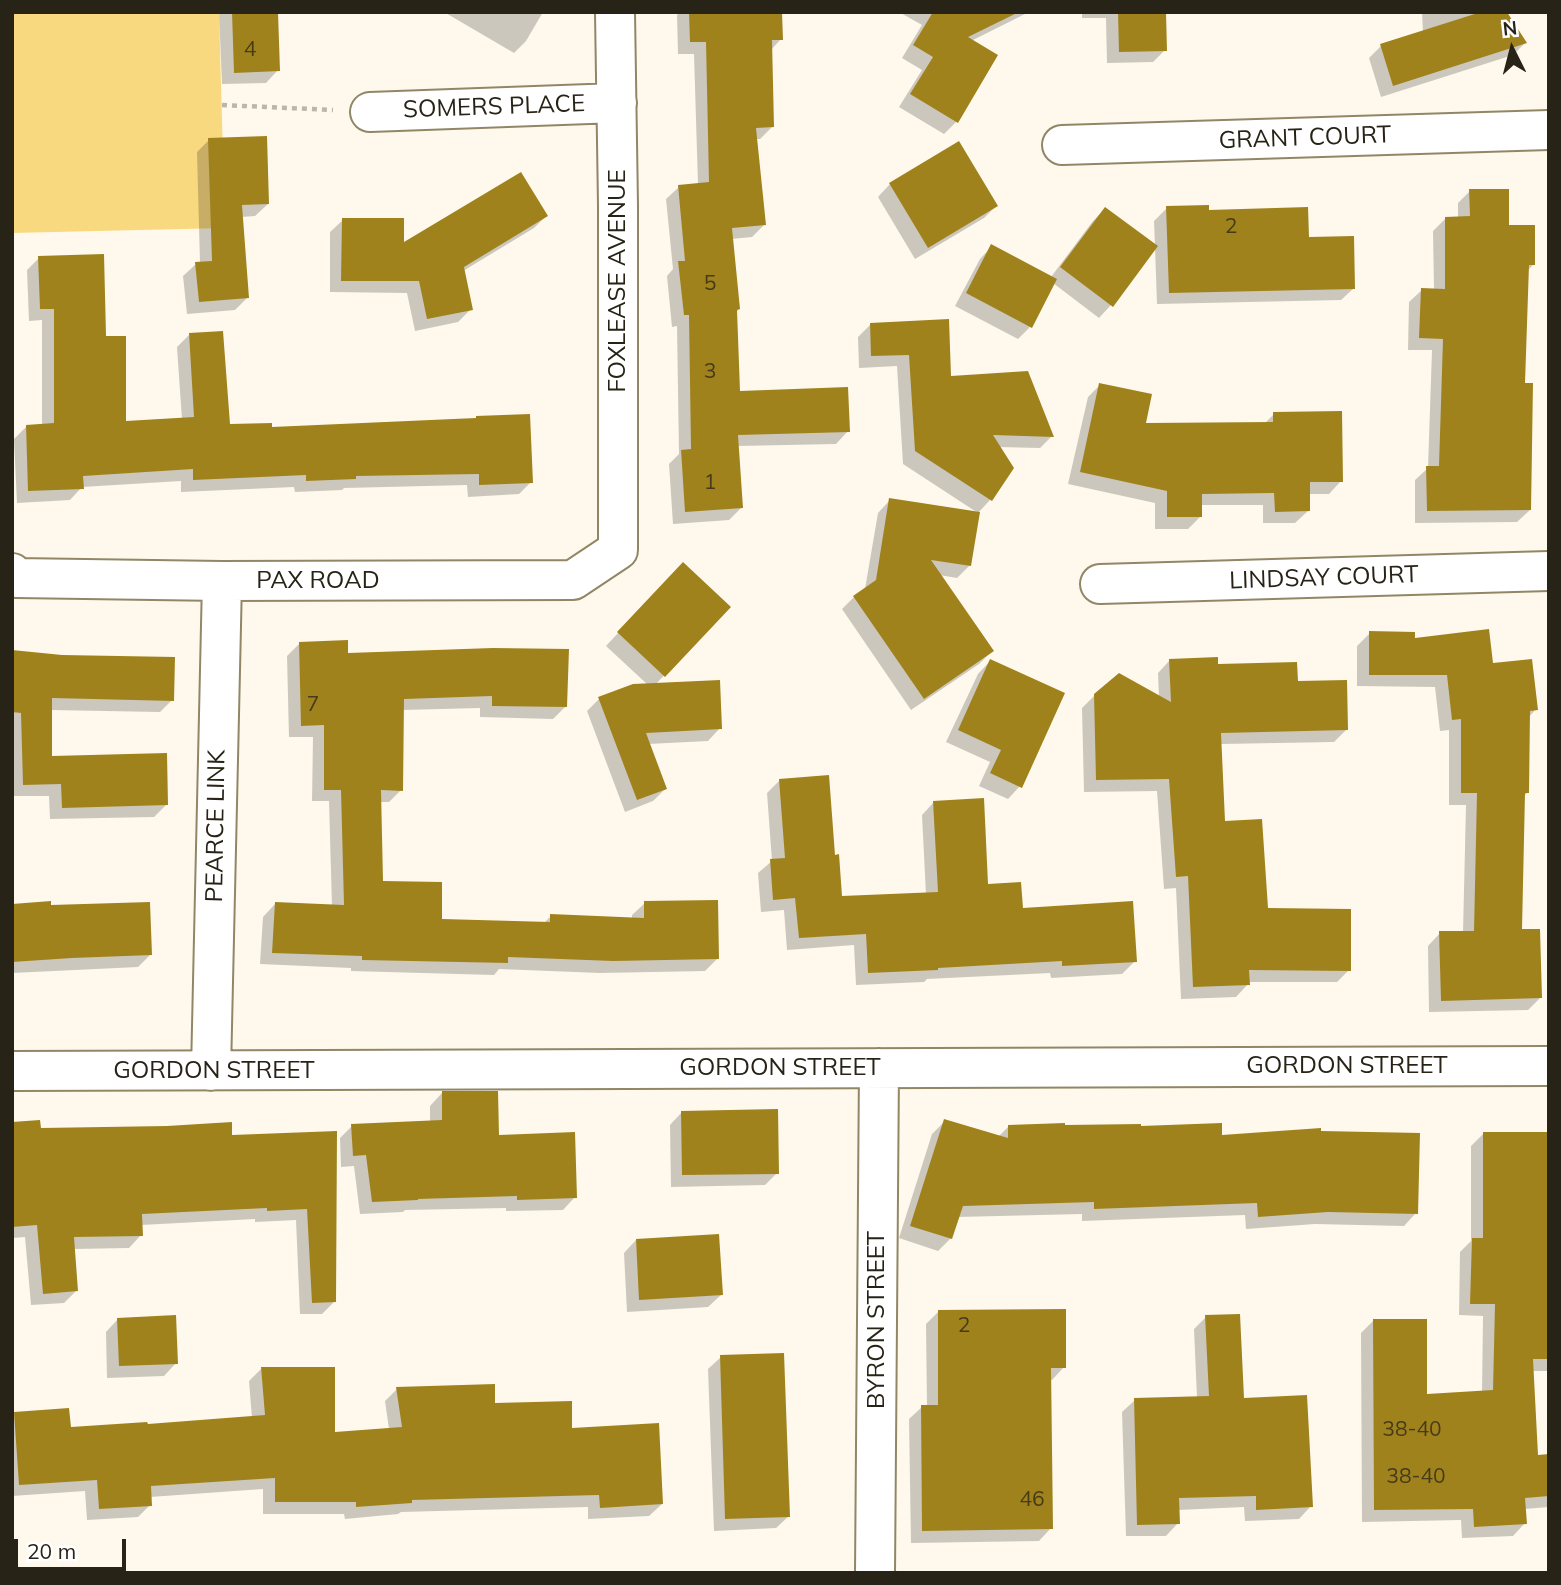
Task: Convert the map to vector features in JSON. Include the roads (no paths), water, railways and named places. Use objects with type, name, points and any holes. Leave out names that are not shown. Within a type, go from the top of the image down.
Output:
[{"type":"street","name":"FOXLEASE AVENUE","points":[[615,12],[618,550]]},
{"type":"street","name":"SOMERS PLACE","points":[[370,112],[617,103]]},
{"type":"street","name":"GRANT COURT","points":[[1062,145],[1549,130]]},
{"type":"street","name":"PAX ROAD","points":[[12,573],[16,578],[222,581],[573,580],[618,550]]},
{"type":"street","name":"LINDSAY COURT","points":[[1100,584],[1549,571]]},
{"type":"street","name":"PEARCE LINK","points":[[211,1070],[222,581]]},
{"type":"street","name":"GORDON STREET","points":[[12,1071],[1549,1066]]},
{"type":"street","name":"BYRON STREET","points":[[875,1573],[880,1068]]}]
